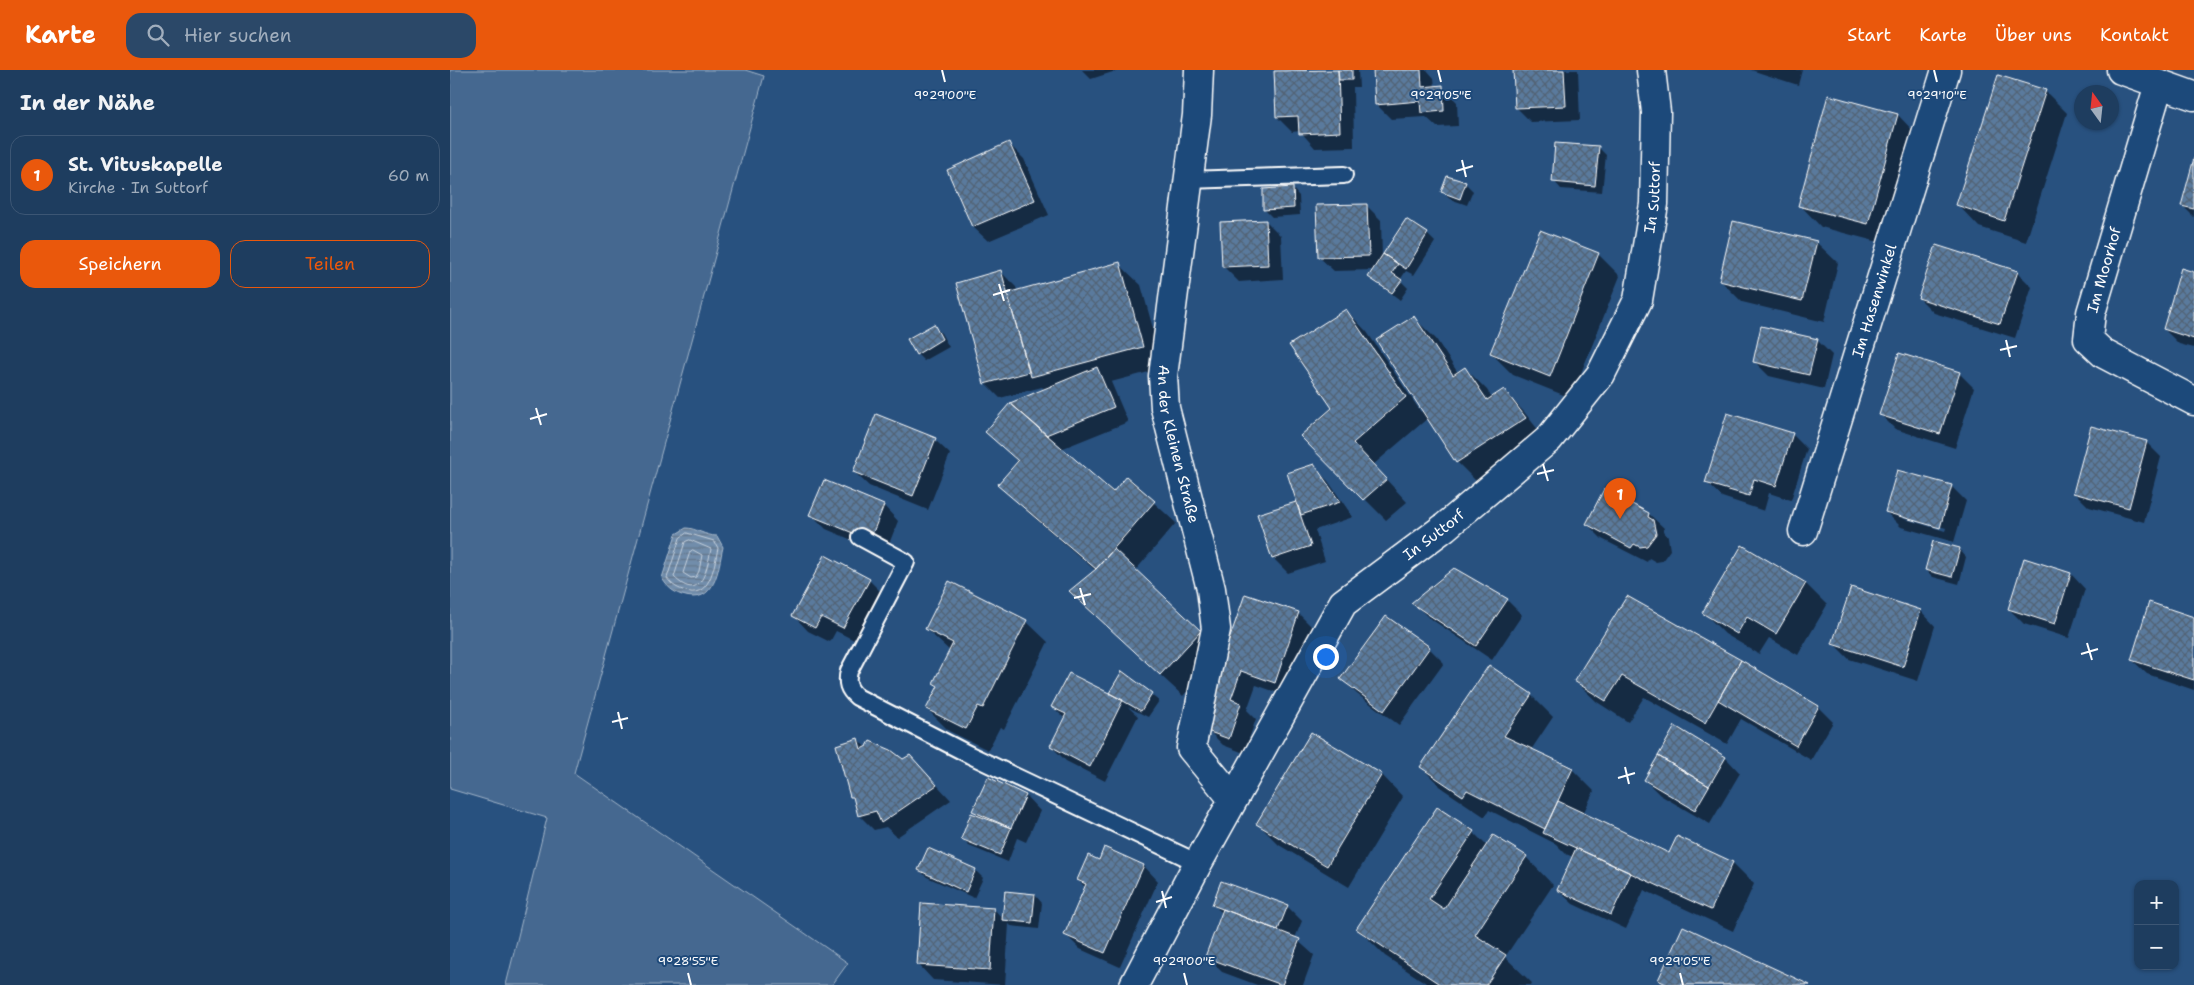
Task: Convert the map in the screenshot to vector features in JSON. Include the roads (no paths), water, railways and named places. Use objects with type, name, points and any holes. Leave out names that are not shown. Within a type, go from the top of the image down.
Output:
[{"type":"street","name":"An der Kleinen Straße","points":[[1199,70],[1197,115],[1187,180],[1163,376],[1164,400],[1183,484],[1210,588],[1216,629],[1191,748],[1233,799]]},
{"type":"street","name":"In Suttorf","points":[[1134,985],[1198,862],[1343,603],[1445,527],[1549,439],[1601,374],[1638,300],[1654,204],[1656,112],[1651,70]]},
{"type":"street","name":"Im Hasenwinkel","points":[[1803,531],[1946,70]]},
{"type":"street","points":[[2121,70],[2194,96]]},
{"type":"street","name":"Im Moorhof","points":[[2159,84],[2091,314],[2088,339],[2104,354],[2194,401]]},
{"type":"lane","points":[[1187,180],[1344,175]]},
{"type":"lane","points":[[860,537],[906,562],[849,671],[846,681],[849,690],[857,697],[970,755],[1198,862]]},
{"type":"water","points":[[686,528],[717,536],[723,547],[717,575],[709,590],[702,595],[693,597],[676,592],[668,587],[662,578],[676,534]]},
{"type":"place","name":"St. Vituskapelle","points":[[1620,519]]}]
